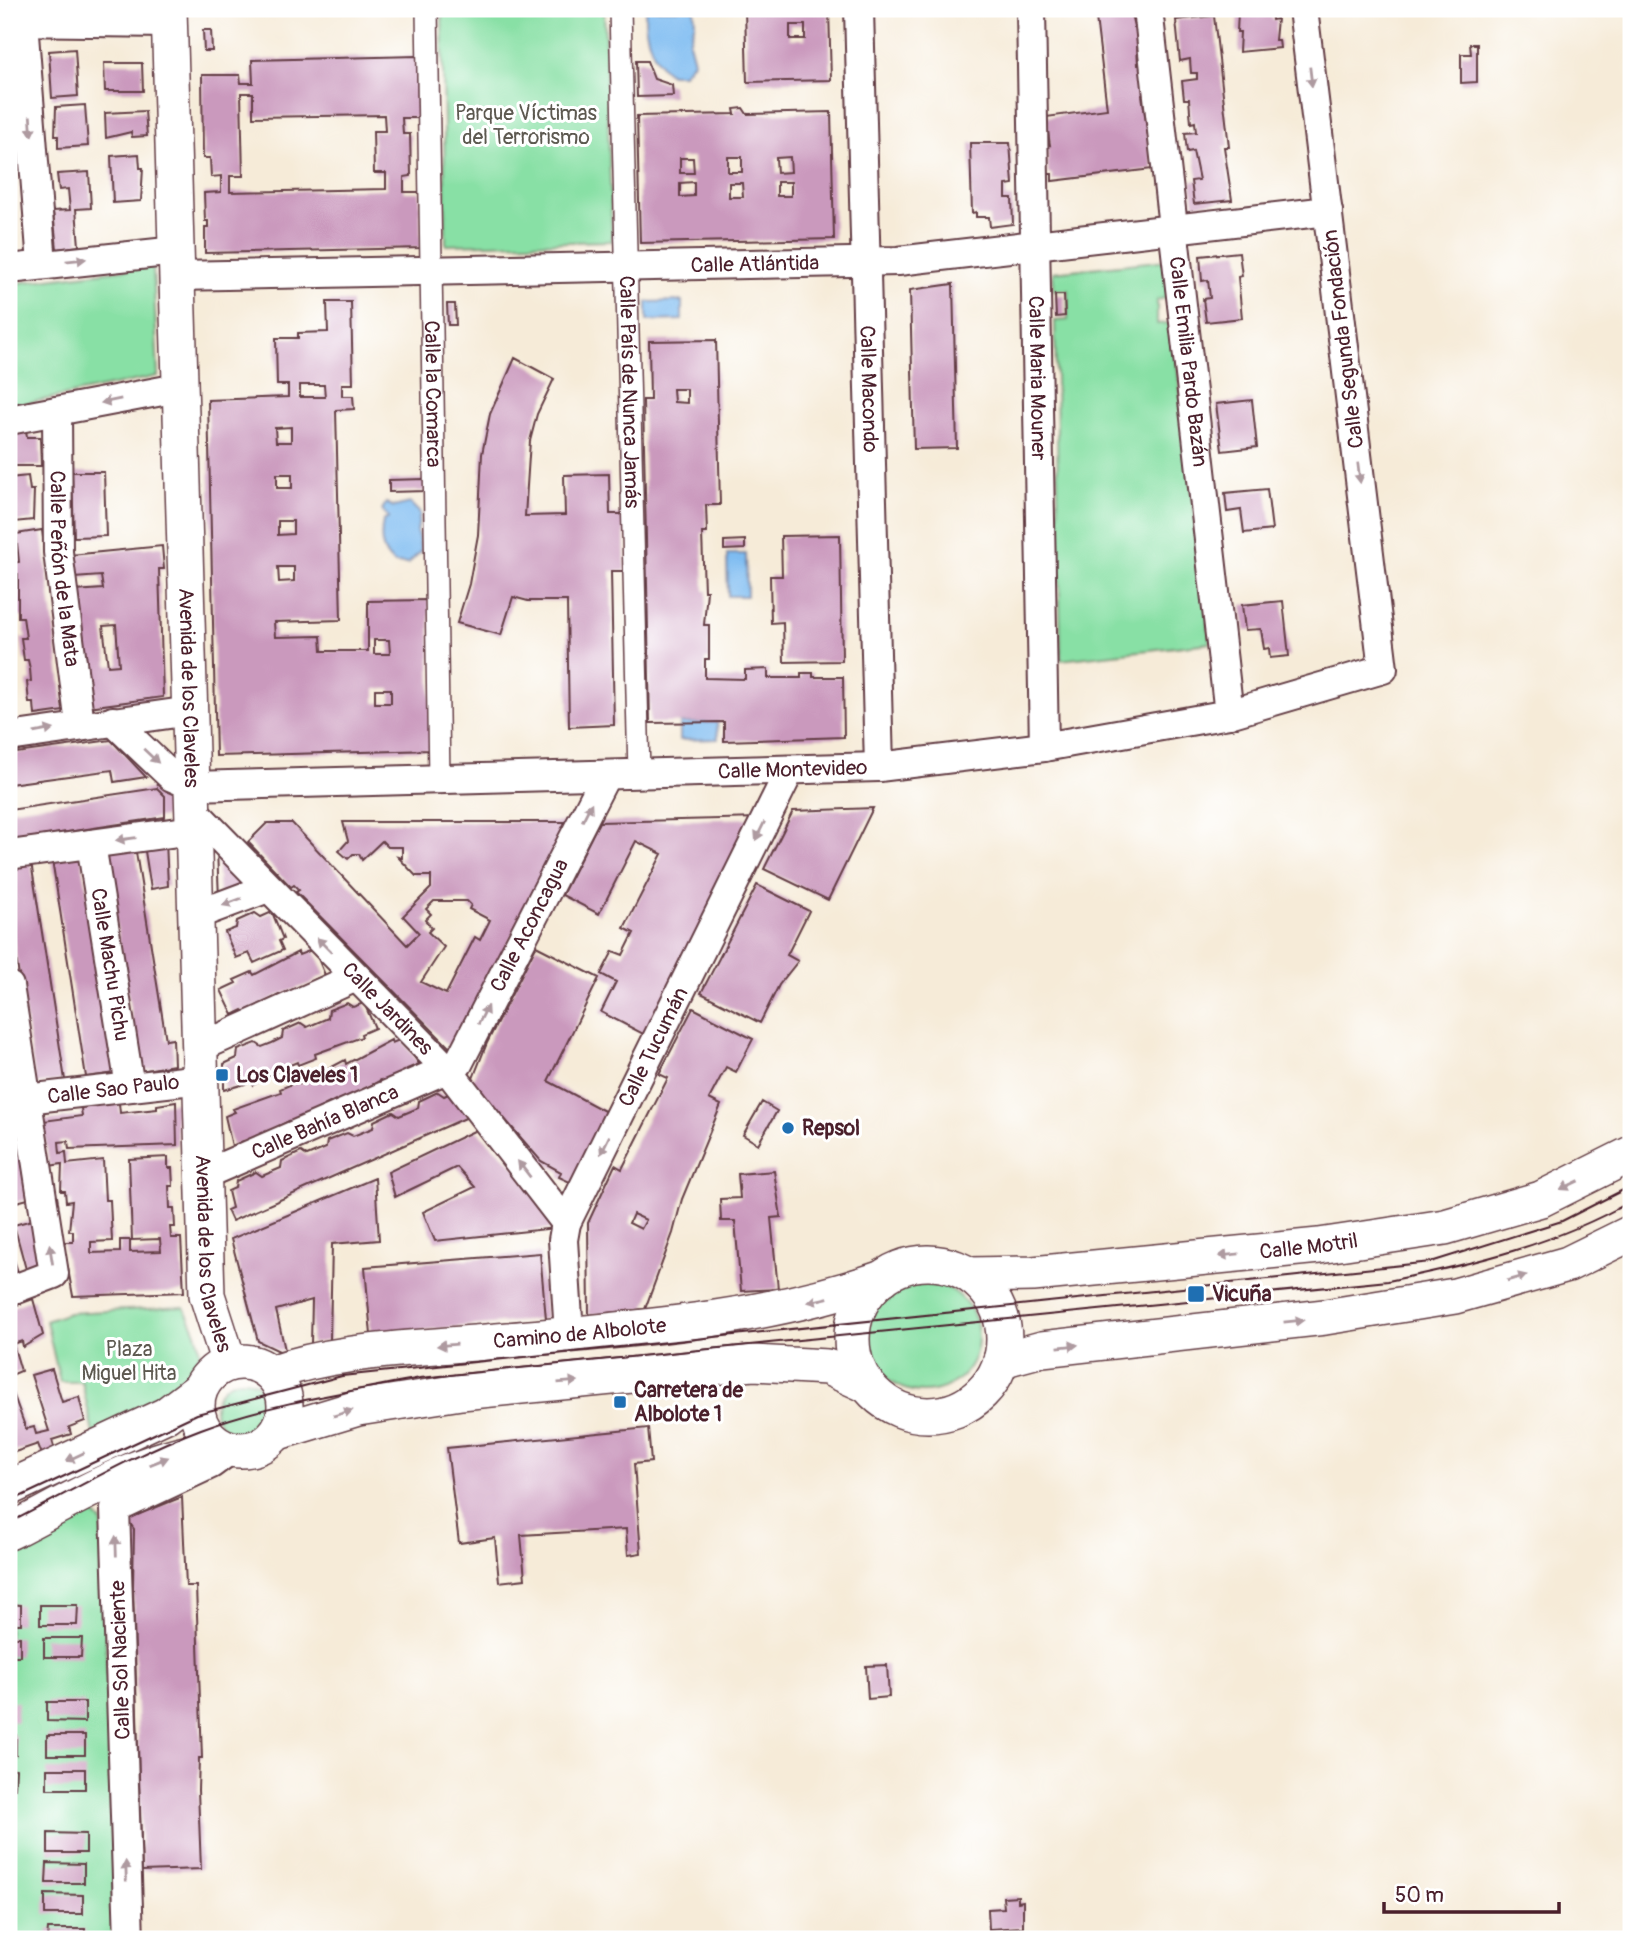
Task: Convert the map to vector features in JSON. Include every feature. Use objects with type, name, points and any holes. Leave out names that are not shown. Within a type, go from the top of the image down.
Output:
[{"type":"street","name":"Calle la Comarca","points":[[427,9],[439,779]]},
{"type":"street","name":"Calle País de Nunca Jamás","points":[[620,9],[639,774]]},
{"type":"street","name":"Calle Macondo","points":[[859,9],[879,768]]},
{"type":"street","name":"Calle Maria Mouner","points":[[1031,9],[1044,747]]},
{"type":"street","name":"Calle Emilia Pardo Bazán","points":[[1148,9],[1229,714]]},
{"type":"street","name":"Calle Segunda Fondación","points":[[1303,9],[1383,669]]},
{"type":"street","points":[[42,264],[18,17],[169,16]]},
{"type":"street","name":"Avenida de los Claveles","points":[[169,16],[207,1295],[229,1363]]},
{"type":"street","name":"Calle Atlántida","points":[[9,269],[42,264],[176,264],[431,271],[867,262],[1035,246],[1328,211]]},
{"type":"street","points":[[9,420],[178,388]]},
{"type":"street","name":"Calle Peñón de la Mata","points":[[57,411],[58,552],[80,724]]},
{"type":"street","name":"Calle Montevideo","points":[[9,855],[91,844],[193,809],[439,779],[879,768],[1044,747],[1229,714],[1383,669]]},
{"type":"street","points":[[9,737],[80,724],[190,711]]},
{"type":"street","name":"Calle Jardines","points":[[113,721],[173,777],[193,809],[447,1069],[566,1223]]},
{"type":"street","name":"Calle Tucumán","points":[[569,1334],[562,1240],[566,1223],[790,770]]},
{"type":"street","name":"Calle Aconcagua","points":[[447,1069],[458,1064],[606,775]]},
{"type":"street","name":"Calle Machu Pichu","points":[[91,844],[130,1087]]},
{"type":"street","points":[[196,915],[268,888]]},
{"type":"street","name":"Calle Sao Paulo","points":[[18,1100],[130,1087],[201,1063],[356,977]]},
{"type":"street","points":[[9,986],[18,1100],[54,1273],[9,1291]]},
{"type":"street","name":"Calle Bahía Blanca","points":[[203,1175],[447,1069]]},
{"type":"street","name":"Calle Motril","points":[[970,1275],[1033,1274],[1305,1247],[1445,1227],[1541,1199],[1631,1154]]},
{"type":"street","points":[[1001,1360],[1042,1349],[1325,1317],[1455,1296],[1568,1264],[1631,1233]]},
{"type":"street","points":[[918,1264],[938,1264],[970,1275],[987,1291],[998,1308],[1004,1336],[1001,1360],[991,1382],[972,1401],[938,1415],[918,1415],[900,1410],[881,1399],[867,1385],[857,1366],[853,1348],[855,1318],[865,1297],[883,1279],[918,1264]]},
{"type":"street","name":"Camino de Albolote","points":[[271,1374],[356,1353],[745,1315],[828,1297],[883,1279]]},
{"type":"street","points":[[226,1449],[202,1429],[196,1408],[199,1390],[205,1379],[229,1363],[260,1365],[281,1385],[286,1405],[278,1432]]},
{"type":"street","points":[[9,1532],[98,1486],[169,1457],[226,1449],[246,1451],[265,1444],[278,1432],[358,1408],[461,1392],[753,1363],[827,1367],[867,1385]]},
{"type":"street","points":[[9,1488],[166,1415],[199,1390]]},
{"type":"street","name":"Calle Sol Naciente","points":[[129,1939],[115,1509],[211,1464],[226,1449]]},
{"type":"green space","name":"Parque Víctimas del Terrorismo","points":[[442,9],[604,9],[612,241],[446,245]]},
{"type":"green space","points":[[1167,260],[1170,297],[1157,300],[1157,324],[1172,323],[1210,643],[1061,660],[1055,321],[1068,320],[1068,290],[1054,290],[1053,272]]},
{"type":"green space","points":[[153,266],[158,376],[9,407],[9,284]]},
{"type":"green space","points":[[923,1282],[944,1286],[962,1298],[974,1316],[978,1337],[974,1358],[962,1376],[944,1388],[923,1392],[902,1388],[884,1376],[872,1358],[868,1337],[872,1316],[884,1298],[902,1286]]},
{"type":"green space","name":"Plaza Miguel Hita","points":[[184,1307],[195,1330],[199,1355],[180,1395],[94,1438],[82,1382],[60,1382],[46,1321],[69,1313]]},
{"type":"green space","points":[[237,1380],[249,1380],[259,1384],[267,1392],[271,1408],[267,1424],[259,1432],[249,1436],[237,1436],[227,1432],[219,1424],[215,1414],[215,1402],[219,1392],[227,1384]]},
{"type":"green space","points":[[87,1505],[102,1522],[115,1939],[9,1939],[9,1546]]},
{"type":"water","points":[[646,9],[694,9],[695,23],[689,42],[694,61],[683,74],[671,74],[659,63],[647,36]]},
{"type":"water","points":[[682,301],[682,320],[647,321],[647,302]]},
{"type":"water","points":[[386,503],[394,507],[410,503],[420,513],[417,532],[421,551],[408,564],[394,563],[384,550],[381,539],[383,521],[389,518],[382,510]]},
{"type":"water","points":[[727,554],[746,554],[747,596],[728,596]]},
{"type":"water","points":[[717,722],[718,739],[680,740],[680,723]]},
{"type":"building","points":[[745,9],[829,9],[831,80],[747,82]],"holes":[[[790,25],[805,25],[805,39],[790,39]]]},
{"type":"building","points":[[1095,9],[1134,9],[1135,18],[1132,18],[1134,27],[1136,26],[1138,65],[1141,65],[1142,95],[1153,169],[1052,181],[1052,174],[1048,174],[1047,144],[1050,145],[1046,117],[1107,109]]},
{"type":"building","points":[[1234,9],[1271,9],[1272,20],[1277,19],[1275,40],[1279,40],[1280,48],[1239,52],[1238,12]]},
{"type":"building","points":[[1214,16],[1229,147],[1224,147],[1232,200],[1194,204],[1191,181],[1199,180],[1193,151],[1187,152],[1185,133],[1196,132],[1195,122],[1191,123],[1189,99],[1184,99],[1182,81],[1197,79],[1197,73],[1191,73],[1190,59],[1180,61],[1176,20]]},
{"type":"building","points":[[203,30],[211,30],[212,51],[204,51]]},
{"type":"building","points":[[1470,44],[1477,44],[1477,82],[1461,83],[1461,54],[1471,54]]},
{"type":"building","points":[[75,49],[78,96],[52,98],[49,51]]},
{"type":"building","points":[[417,56],[418,118],[402,118],[403,134],[410,134],[411,176],[404,177],[404,192],[420,192],[421,248],[205,253],[205,227],[208,227],[208,221],[205,221],[204,193],[221,192],[221,176],[211,177],[210,158],[203,158],[202,75],[240,75],[241,83],[253,83],[252,60]],"holes":[[[241,93],[253,93],[253,117],[384,115],[385,131],[373,131],[374,173],[386,173],[386,189],[230,192],[230,176],[243,176]]]},
{"type":"building","points":[[636,61],[647,61],[654,79],[672,85],[673,96],[637,97]]},
{"type":"building","points":[[104,63],[142,63],[143,91],[105,91]]},
{"type":"building","points":[[85,105],[88,146],[58,148],[58,136],[55,136],[56,107]]},
{"type":"building","points":[[743,108],[747,114],[831,112],[834,239],[640,243],[637,116],[735,114],[734,109]],"holes":[[[728,157],[742,157],[742,172],[728,172]],[[790,157],[791,172],[777,173],[776,158]],[[680,158],[693,158],[694,173],[680,173]],[[694,182],[694,196],[680,197],[680,183]],[[777,182],[791,182],[791,196],[777,196]],[[729,183],[742,183],[743,197],[729,197]]]},
{"type":"building","points":[[145,111],[147,136],[132,137],[131,132],[106,138],[105,113]]},
{"type":"building","points":[[970,143],[1010,143],[1013,184],[1006,185],[1006,198],[1012,198],[1013,224],[990,227],[989,217],[976,217],[976,212],[972,213]]},
{"type":"building","points":[[139,154],[140,168],[143,168],[141,201],[113,203],[111,156]]},
{"type":"building","points":[[89,172],[91,208],[76,209],[79,246],[57,249],[53,211],[70,210],[68,189],[59,190],[57,174]]},
{"type":"building","points":[[1239,252],[1242,276],[1238,277],[1242,318],[1206,322],[1203,299],[1210,298],[1208,280],[1202,281],[1200,256]]},
{"type":"building","points":[[953,284],[957,448],[914,449],[910,290]]},
{"type":"building","points":[[1055,295],[1064,295],[1065,316],[1056,317]]},
{"type":"building","points":[[327,302],[351,302],[353,384],[342,384],[342,396],[353,396],[354,409],[336,410],[341,620],[274,622],[275,637],[321,636],[322,651],[368,651],[368,601],[429,600],[432,750],[216,756],[208,400],[288,397],[288,385],[277,385],[276,338],[298,338],[298,333],[328,332]],"holes":[[[300,385],[324,385],[325,397],[300,397]],[[291,427],[291,442],[276,442],[275,428]],[[277,474],[292,474],[292,488],[277,488]],[[278,521],[293,521],[293,534],[278,535]],[[278,567],[294,567],[294,581],[279,582]],[[374,640],[389,640],[390,654],[374,654]],[[375,689],[391,689],[391,703],[375,703]]]},
{"type":"building","points":[[447,304],[455,304],[456,325],[448,325]]},
{"type":"building","points":[[716,340],[720,505],[706,505],[707,533],[702,533],[704,591],[707,591],[704,625],[709,625],[709,659],[705,659],[705,678],[745,679],[745,670],[768,669],[768,678],[801,678],[801,673],[813,673],[813,677],[843,677],[844,737],[724,741],[724,722],[650,723],[643,400],[650,400],[649,341]],"holes":[[[673,389],[687,389],[687,403],[674,402]]]},
{"type":"building","points":[[515,358],[554,379],[537,414],[530,441],[525,516],[565,515],[564,475],[609,474],[610,514],[624,514],[625,571],[611,571],[614,725],[569,727],[567,601],[528,601],[513,597],[501,635],[457,623],[469,584],[478,535],[482,454],[490,414]]},
{"type":"building","points":[[1252,400],[1257,447],[1222,451],[1216,404]]},
{"type":"building","points":[[26,430],[27,437],[40,437],[41,466],[9,466],[12,432]]},
{"type":"building","points":[[72,472],[104,472],[106,536],[74,537]]},
{"type":"building","points":[[28,476],[30,490],[34,490],[33,520],[14,522],[12,510],[9,511],[9,478]]},
{"type":"building","points":[[426,479],[426,491],[389,492],[389,480]]},
{"type":"building","points":[[1267,489],[1272,530],[1244,533],[1241,510],[1227,512],[1225,493]]},
{"type":"building","points":[[42,530],[64,711],[35,715],[34,703],[29,703],[27,682],[31,681],[30,669],[28,660],[24,660],[21,638],[26,638],[23,617],[18,617],[18,574],[13,574],[12,563],[19,562],[16,534]]},
{"type":"building","points":[[840,535],[842,661],[784,662],[783,622],[771,623],[770,576],[782,576],[781,536]]},
{"type":"building","points":[[745,540],[745,549],[724,550],[724,541]]},
{"type":"building","points":[[162,546],[164,569],[159,569],[163,697],[88,707],[75,591],[103,589],[101,576],[74,578],[71,555]],"holes":[[[116,625],[119,665],[108,666],[103,626]]]},
{"type":"building","points":[[1283,601],[1289,656],[1270,658],[1269,648],[1264,649],[1261,629],[1245,630],[1242,605]]},
{"type":"building","points":[[111,740],[146,777],[114,782],[112,770],[9,784],[9,754]]},
{"type":"building","points":[[157,788],[165,796],[165,817],[9,841],[9,810]]},
{"type":"building","points":[[873,808],[828,900],[764,869],[793,811]]},
{"type":"building","points":[[760,818],[649,1037],[601,1012],[616,982],[601,974],[613,951],[623,955],[634,933],[624,928],[662,854],[636,841],[599,914],[562,895],[599,822]]},
{"type":"building","points":[[343,822],[574,822],[451,1049],[296,892],[299,890],[294,885],[291,887],[248,842],[267,823],[292,823],[407,945],[419,933],[403,916],[431,888],[431,876],[416,876],[398,857],[402,858],[402,847],[388,847],[382,841],[362,860],[359,854],[353,854],[348,859],[339,851],[348,841]],"holes":[[[434,901],[467,901],[471,905],[469,909],[490,920],[480,940],[475,937],[446,994],[421,982],[444,947],[428,932],[432,928],[425,920],[431,914],[426,909]]]},
{"type":"building","points":[[166,841],[168,886],[151,889],[144,845]]},
{"type":"building","points":[[135,846],[166,1040],[173,1039],[174,1065],[140,1071],[105,851]]},
{"type":"building","points":[[217,849],[252,885],[219,899]]},
{"type":"building","points":[[81,854],[116,1073],[86,1077],[52,859]]},
{"type":"building","points":[[31,862],[65,1080],[36,1084],[9,913],[9,866]]},
{"type":"building","points":[[757,885],[809,911],[787,955],[798,961],[779,985],[760,1023],[701,993]]},
{"type":"building","points":[[272,912],[283,939],[279,941],[283,950],[254,963],[249,953],[236,958],[225,932],[236,928],[237,921],[255,913],[261,917]]},
{"type":"building","points":[[536,946],[599,978],[548,1081],[610,1114],[574,1184],[559,1177],[561,1172],[541,1161],[472,1081],[487,1043]]},
{"type":"building","points":[[314,949],[325,975],[245,1013],[243,1010],[233,1015],[221,990],[236,983],[234,980],[252,972],[254,975],[298,952],[299,955]]},
{"type":"building","points":[[347,1003],[353,1007],[364,1003],[375,1028],[361,1034],[362,1037],[315,1054],[316,1058],[283,1068],[253,1085],[252,1082],[224,1090],[224,1064],[237,1058],[238,1050],[256,1043],[262,1047],[272,1043],[282,1038],[283,1031],[301,1023],[307,1027],[328,1018],[329,1010]]},
{"type":"building","points":[[693,1008],[753,1039],[736,1072],[726,1067],[709,1099],[721,1105],[682,1199],[673,1233],[645,1309],[589,1315],[588,1223],[615,1165],[622,1169],[668,1078],[659,1074]],"holes":[[[633,1214],[646,1220],[641,1229],[629,1223]]]},
{"type":"building","points":[[402,1039],[419,1064],[407,1069],[409,1072],[382,1083],[381,1080],[337,1104],[335,1100],[290,1124],[289,1121],[244,1144],[243,1141],[232,1146],[225,1116],[235,1112],[233,1109],[281,1092],[280,1089],[299,1081],[300,1084],[345,1060],[346,1064],[391,1040],[392,1043]]},
{"type":"building","points":[[438,1092],[444,1096],[453,1092],[470,1116],[232,1221],[227,1210],[232,1208],[228,1191],[235,1188],[236,1181],[256,1172],[262,1176],[281,1168],[282,1161],[301,1152],[307,1156],[326,1148],[327,1141],[347,1133],[353,1136],[373,1128],[374,1121],[393,1112],[399,1116],[418,1108],[419,1101]]},
{"type":"building","points":[[176,1102],[177,1145],[69,1149],[68,1141],[59,1142],[60,1153],[66,1152],[67,1164],[103,1160],[105,1200],[110,1200],[112,1241],[91,1242],[91,1253],[120,1252],[120,1240],[130,1240],[130,1252],[161,1251],[160,1239],[132,1240],[129,1159],[168,1157],[173,1186],[169,1186],[170,1208],[174,1208],[175,1227],[170,1227],[171,1238],[181,1238],[184,1292],[73,1296],[63,1242],[73,1242],[73,1231],[69,1231],[72,1201],[66,1202],[65,1191],[61,1191],[62,1164],[49,1166],[43,1121],[82,1116],[81,1108],[100,1105],[119,1103],[120,1113],[157,1109],[157,1105]]},
{"type":"building","points":[[762,1102],[777,1111],[758,1144],[743,1135]]},
{"type":"building","points":[[15,1121],[28,1199],[9,1204],[9,1122]]},
{"type":"building","points":[[476,1130],[516,1168],[556,1228],[435,1241],[423,1212],[475,1187],[457,1167],[395,1197],[388,1172]]},
{"type":"building","points":[[774,1171],[781,1217],[771,1218],[778,1289],[741,1291],[735,1221],[721,1221],[720,1199],[740,1198],[738,1174]]},
{"type":"building","points":[[375,1178],[379,1240],[332,1244],[330,1340],[311,1344],[312,1300],[276,1310],[285,1350],[279,1351],[258,1341],[231,1239]]},
{"type":"building","points":[[32,1220],[39,1268],[27,1273],[14,1225]]},
{"type":"building","points":[[9,1243],[19,1276],[9,1280]]},
{"type":"building","points":[[540,1253],[546,1319],[371,1335],[365,1267]]},
{"type":"building","points":[[33,1299],[43,1335],[23,1347],[22,1341],[13,1344],[21,1371],[9,1376],[9,1308]]},
{"type":"building","points":[[52,1369],[62,1402],[79,1397],[85,1421],[69,1427],[71,1434],[52,1440],[56,1454],[44,1460],[38,1444],[9,1454],[9,1382],[26,1429],[34,1427],[36,1434],[49,1431],[31,1375]]},
{"type":"building","points":[[648,1428],[651,1462],[634,1464],[641,1553],[628,1555],[626,1529],[521,1535],[525,1579],[499,1582],[495,1538],[459,1543],[447,1448]]},
{"type":"building","points":[[182,1497],[186,1586],[196,1586],[202,1758],[199,1758],[198,1790],[201,1869],[142,1871],[133,1587],[134,1529],[127,1519]]},
{"type":"building","points":[[9,1604],[21,1605],[21,1624],[9,1624]]},
{"type":"building","points":[[40,1605],[78,1605],[77,1625],[40,1625]]},
{"type":"building","points":[[9,1637],[20,1637],[20,1656],[9,1656]]},
{"type":"building","points":[[44,1638],[82,1638],[81,1657],[44,1657]]},
{"type":"building","points":[[887,1665],[889,1697],[868,1699],[866,1666]]},
{"type":"building","points":[[9,1702],[18,1702],[17,1722],[9,1722]]},
{"type":"building","points":[[47,1702],[85,1702],[85,1722],[47,1721]]},
{"type":"building","points":[[9,1735],[16,1735],[16,1755],[9,1754]]},
{"type":"building","points":[[47,1735],[85,1735],[85,1755],[47,1755]]},
{"type":"building","points":[[9,1768],[16,1769],[15,1788],[9,1788]]},
{"type":"building","points":[[47,1769],[85,1769],[85,1789],[47,1789]]},
{"type":"building","points":[[48,1833],[86,1834],[86,1853],[48,1853]]},
{"type":"building","points":[[47,1863],[84,1864],[84,1883],[46,1883]]},
{"type":"building","points":[[45,1894],[83,1895],[83,1914],[45,1914]]},
{"type":"building","points":[[1018,1896],[1018,1902],[1023,1901],[1023,1927],[989,1929],[988,1909],[1004,1908],[1003,1897]]},
{"type":"building","points":[[48,1929],[85,1929],[85,1939],[47,1939]]},
{"type":"tram line","points":[[9,1502],[197,1414],[342,1376],[1431,1262],[1562,1221],[1631,1186]]},
{"type":"tram line","points":[[9,1523],[127,1461],[201,1429],[254,1412],[337,1393],[420,1378],[1388,1281],[1482,1260],[1544,1241],[1631,1201]]},
{"type":"place","name":"Los Claveles 1","points":[[222,1075]]},
{"type":"place","name":"Repsol","points":[[788,1128]]},
{"type":"place","name":"Vicuña","points":[[1196,1294]]},
{"type":"place","name":"Carretera de Albolote 1","points":[[620,1402]]}]
